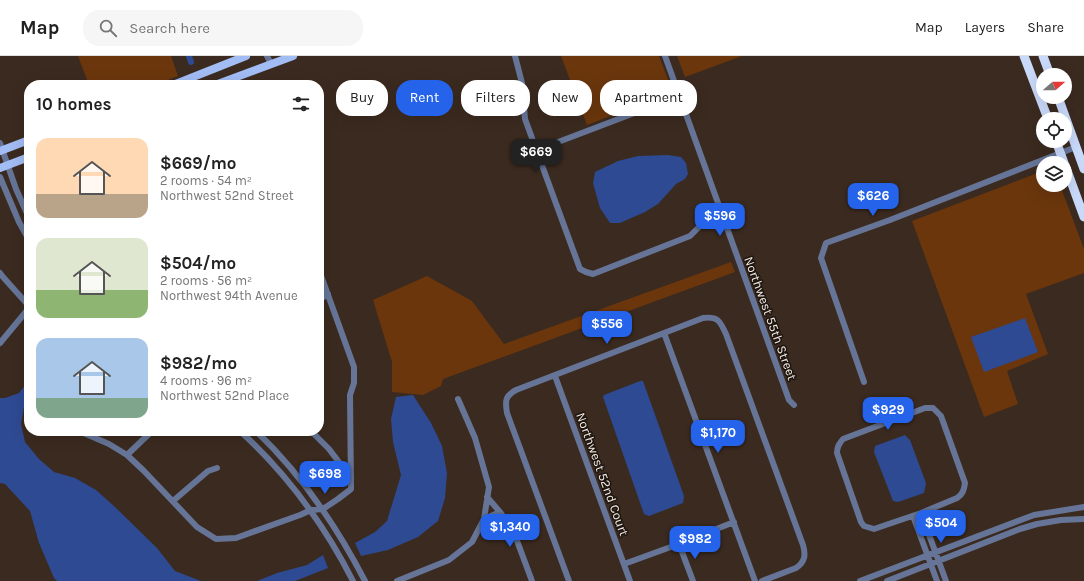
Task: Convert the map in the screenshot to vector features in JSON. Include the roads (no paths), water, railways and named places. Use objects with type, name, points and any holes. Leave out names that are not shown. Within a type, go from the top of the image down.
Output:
[{"type":"highway","points":[[1024,56],[1045,112]]},
{"type":"highway","points":[[1043,56],[1047,68]]},
{"type":"highway","points":[[1060,104],[1084,169]]},
{"type":"highway","points":[[1059,148],[1062,156]]},
{"type":"highway","points":[[1072,184],[1084,217]]},
{"type":"main road","points":[[186,80],[246,56]]},
{"type":"main road","points":[[228,80],[289,57]]},
{"type":"main road","points":[[1,148],[24,141]]},
{"type":"main road","points":[[4,166],[24,159]]},
{"type":"street","points":[[267,56],[271,64]]},
{"type":"street","points":[[515,56],[522,83],[525,119],[580,269],[593,274],[690,236],[701,225]]},
{"type":"street","name":"Northwest 55th Street","points":[[665,56],[789,400],[794,405]]},
{"type":"street","points":[[537,150],[627,116]]},
{"type":"street","points":[[1,148],[4,166],[24,207]]},
{"type":"street","points":[[864,382],[821,258],[826,243],[890,220],[1076,148]]},
{"type":"street","points":[[0,178],[24,231]]},
{"type":"street","points":[[0,273],[24,301]]},
{"type":"street","points":[[91,436],[109,444],[127,455],[197,527],[216,539],[236,538],[311,510],[323,509],[351,489],[350,396],[354,383],[354,367],[324,283]]},
{"type":"street","points":[[324,297],[328,294]]},
{"type":"street","points":[[0,343],[24,313]]},
{"type":"street","points":[[569,581],[507,413],[506,399],[510,393],[516,390],[703,318],[710,317],[717,319],[722,325],[726,334],[801,537],[805,552],[804,560],[796,568],[762,581]]},
{"type":"street","points":[[664,333],[755,581]]},
{"type":"street","name":"Northwest 52nd Court","points":[[555,376],[630,581]]},
{"type":"street","points":[[397,581],[449,560],[472,542],[484,519],[489,487],[475,438],[458,399]]},
{"type":"street","points":[[925,408],[933,408],[941,416],[965,483],[964,490],[957,498],[921,513],[874,529],[864,526],[861,522],[837,453],[839,444],[843,439],[925,408]]},
{"type":"street","points":[[127,455],[147,436]]},
{"type":"street","points":[[245,436],[277,468],[311,510],[333,544],[353,581]]},
{"type":"street","points":[[261,436],[287,463],[323,509],[344,542],[365,581]]},
{"type":"street","points":[[316,436],[329,449],[351,478]]},
{"type":"street","points":[[173,501],[208,471],[217,468]]},
{"type":"street","points":[[487,497],[513,530],[532,581]]},
{"type":"street","points":[[860,581],[1034,514],[1084,507]]},
{"type":"street","points":[[484,519],[500,512]]},
{"type":"street","points":[[921,513],[946,581]]},
{"type":"street","points":[[914,516],[937,581]]},
{"type":"street","points":[[887,581],[1020,529],[1037,524],[1061,520],[1084,519]]},
{"type":"street","points":[[624,564],[734,522]]},
{"type":"street","points":[[679,544],[693,581]]},
{"type":"water","points":[[668,155],[681,157],[686,163],[688,174],[685,179],[676,184],[658,204],[645,212],[620,223],[610,223],[600,208],[593,183],[595,172],[618,161],[638,156]]},
{"type":"water","points":[[1025,318],[1038,352],[984,372],[971,337]]},
{"type":"water","points":[[643,381],[684,496],[683,503],[649,516],[644,514],[603,397],[604,395]]},
{"type":"water","points":[[24,386],[24,407],[21,424],[25,442],[39,459],[54,472],[75,478],[96,490],[157,548],[175,571],[201,581],[57,581],[54,578],[39,543],[30,511],[5,484],[0,483],[0,398],[5,398],[19,393]]},
{"type":"water","points":[[413,395],[431,423],[442,446],[447,473],[445,498],[438,521],[418,537],[388,550],[361,556],[355,543],[375,532],[387,521],[401,475],[393,442],[391,419],[396,397]]},
{"type":"water","points":[[905,435],[910,440],[926,483],[924,493],[898,502],[893,501],[874,452],[875,446]]},
{"type":"water","points":[[323,555],[328,568],[295,581],[257,581],[277,573],[307,565]]},
{"type":"waterway","points":[[189,56],[191,62]]}]
